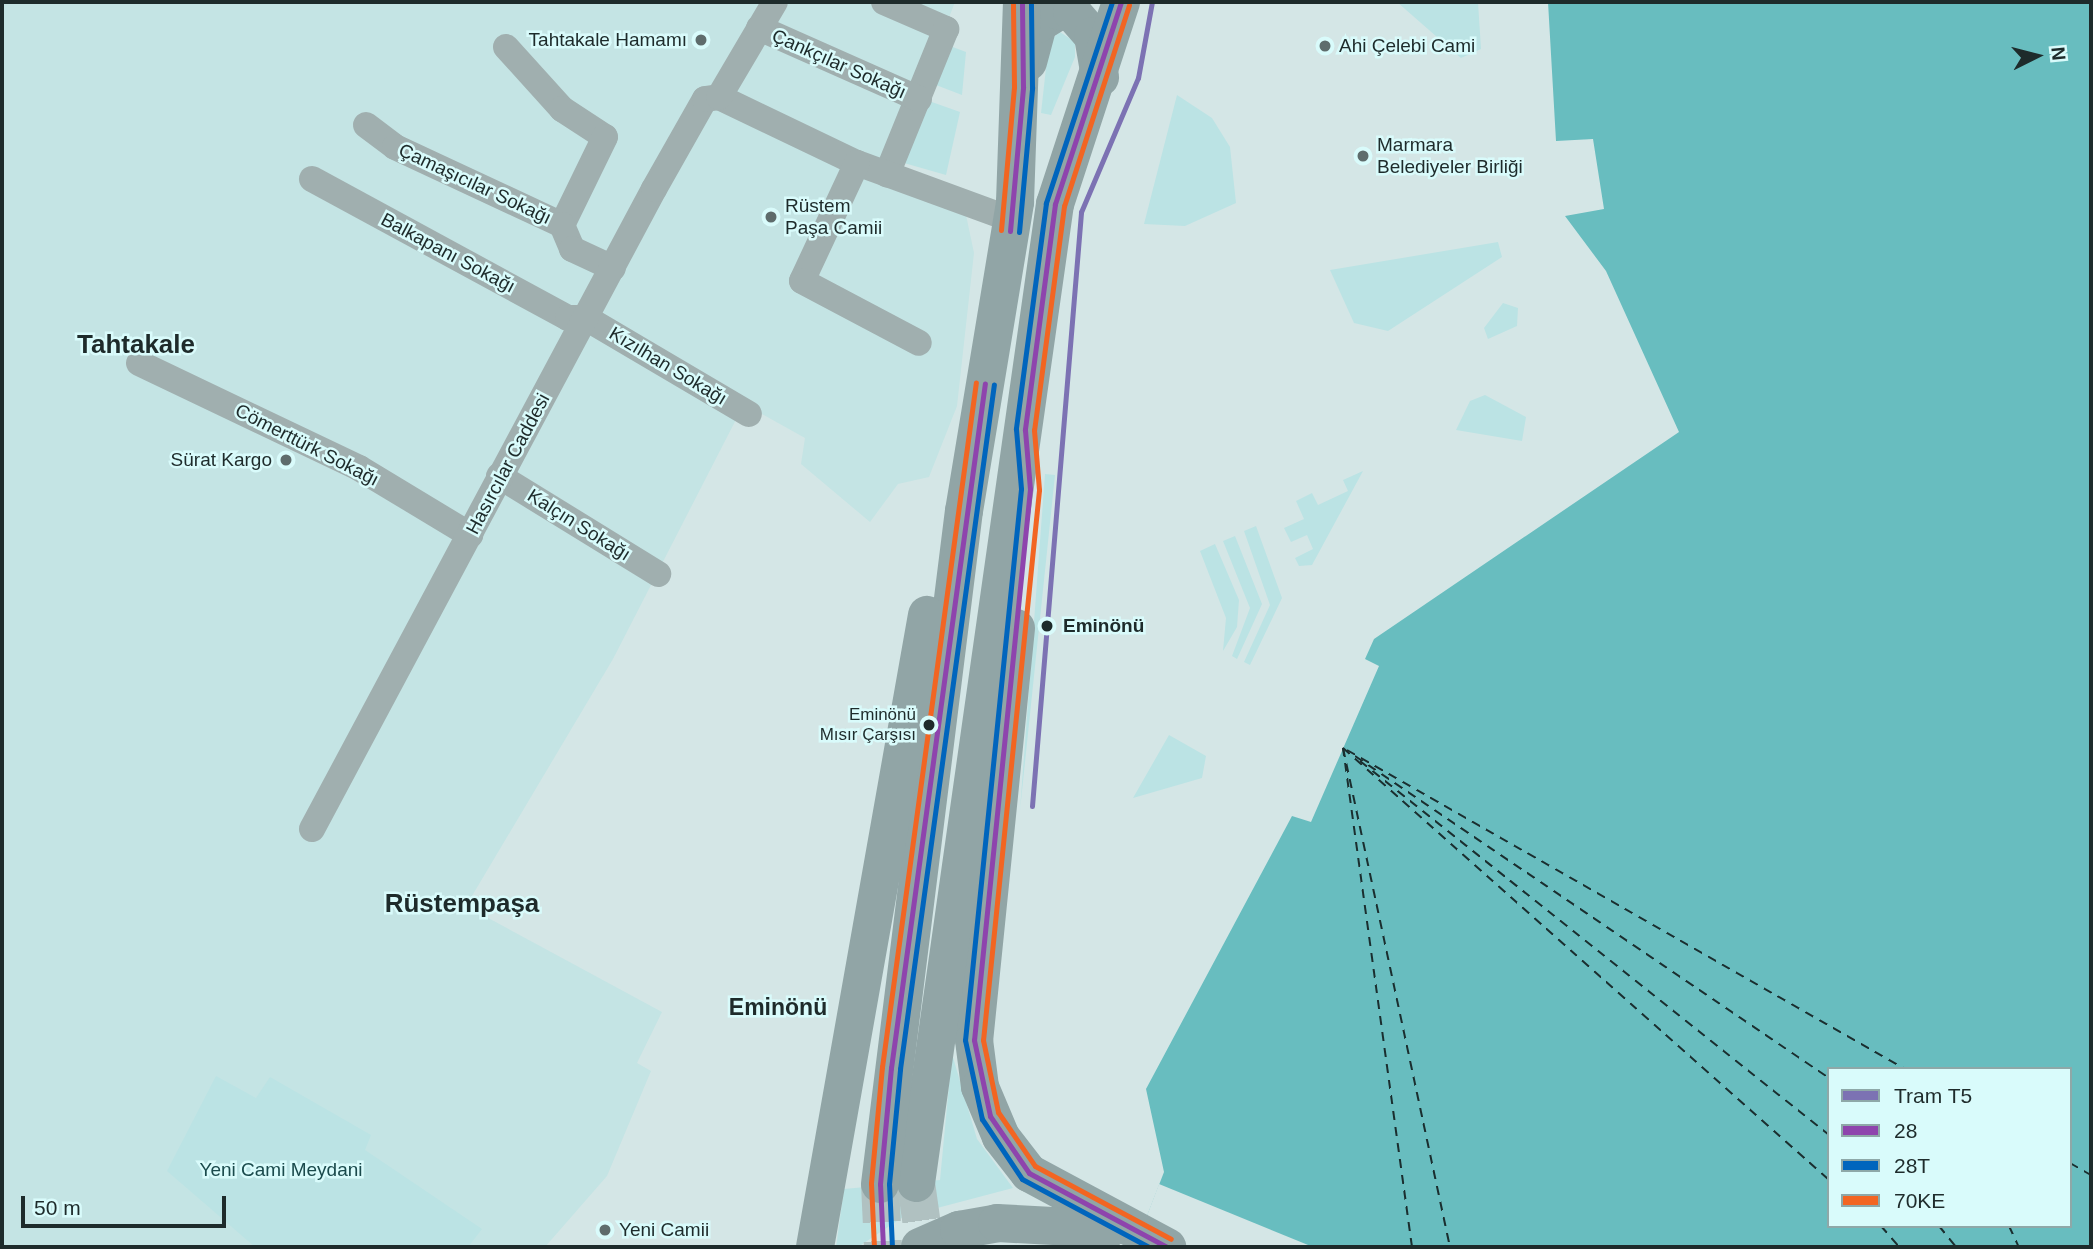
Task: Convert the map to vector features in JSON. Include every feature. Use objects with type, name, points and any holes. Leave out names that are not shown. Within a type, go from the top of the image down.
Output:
[{"type":"main road","points":[[1022,2],[1023,87],[1015,202],[964,511],[898,1184],[1003,540],[1025,430],[1055,204],[1100,77],[1121,2]]},
{"type":"main road","points":[[1023,87],[1038,24],[1059,11],[1083,20],[1093,36],[1100,77]]},
{"type":"main road","points":[[1025,430],[1030,489],[974,1040],[980,1087],[1001,1137],[1029,1173],[1132,1232],[1167,1247]]},
{"type":"main road","points":[[815,1247],[930,594],[947,539],[964,511]]},
{"type":"main road","points":[[920,1247],[958,1230],[997,1223],[1132,1232]]},
{"type":"street","name":"Hasırcılar Caddesi","points":[[312,829],[499,476],[613,268],[712,98],[775,2]]},
{"type":"street","points":[[884,2],[946,29],[887,174]]},
{"type":"street","name":"Çankçılar Sokağı","points":[[759,28],[919,99]]},
{"type":"street","points":[[506,47],[562,109],[605,136],[562,225]]},
{"type":"street","points":[[712,98],[857,163],[996,214]]},
{"type":"street","name":"Çamaşıcılar Sokağı","points":[[366,125],[395,148],[562,225],[572,249],[613,268]]},
{"type":"street","points":[[857,163],[802,281],[919,343]]},
{"type":"street","name":"Balkapanı Sokağı","points":[[312,179],[568,318],[586,318]]},
{"type":"street","name":"Kızılhan Sokağı","points":[[586,318],[749,414]]},
{"type":"street","name":"Cömerttürk Sokağı","points":[[139,363],[359,468],[470,535]]},
{"type":"street","name":"Kalçın Sokağı","points":[[499,476],[658,574]]},
{"type":"shaded area","points":[[2,2],[955,2],[886,179],[966,215],[974,253],[957,406],[929,477],[898,484],[870,522],[801,464],[805,438],[744,404],[613,659],[466,906],[662,1012],[637,1063],[651,1071],[607,1176],[545,1247],[2,1247]]},
{"type":"green space","points":[[1397,2],[1478,2],[1481,49],[1461,58]]},
{"type":"green space","points":[[1060,32],[1075,42],[1075,57],[1051,115],[1041,113],[1049,41]]},
{"type":"green space","points":[[950,46],[966,52],[962,95],[936,85]]},
{"type":"green space","points":[[1177,95],[1212,118],[1230,147],[1236,203],[1185,226],[1144,224]]},
{"type":"green space","points":[[929,101],[960,112],[946,175],[904,163]]},
{"type":"green space","points":[[1498,242],[1502,257],[1388,331],[1354,323],[1330,270]]},
{"type":"green space","points":[[1503,303],[1518,308],[1517,326],[1488,339],[1484,328]]},
{"type":"green space","points":[[1485,395],[1526,417],[1522,441],[1456,430],[1470,401]]},
{"type":"green space","points":[[1363,471],[1312,565],[1299,566],[1295,558],[1313,549],[1307,535],[1291,542],[1284,528],[1304,519],[1296,501],[1312,493],[1318,505],[1348,491],[1343,480]]},
{"type":"green space","points":[[1045,474],[1055,475],[1020,810]]},
{"type":"green space","points":[[1256,526],[1282,598],[1250,665],[1244,662],[1270,605],[1244,531]]},
{"type":"green space","points":[[1235,536],[1262,604],[1237,659],[1232,656],[1250,608],[1223,541]]},
{"type":"green space","points":[[1215,544],[1239,600],[1237,627],[1223,651],[1226,618],[1200,551]]},
{"type":"green space","points":[[1169,735],[1206,756],[1202,778],[1133,798]]},
{"type":"green space","points":[[952,1054],[977,1139],[1013,1188],[903,1217],[858,1247],[836,1247],[844,1189],[940,1180]]},
{"type":"green space","name":"Yeni Cami Meydani","points":[[216,1076],[256,1098],[270,1077],[371,1135],[365,1150],[482,1229],[468,1247],[255,1247],[167,1171]]},
{"type":"water","points":[[1548,2],[2091,2],[2091,1247],[1135,1247],[1164,1172],[1146,1089],[1292,816],[1311,822],[1379,666],[1365,659],[1374,639],[1679,432],[1606,271],[1565,216],[1604,209],[1593,139],[1556,141]]},
{"type":"pier","points":[[1159,1184],[1313,1247],[1135,1247]]},
{"type":"ferry route","points":[[1343,748],[1827,1178]]},
{"type":"ferry route","points":[[1412,1247],[1343,748],[1450,1247]]},
{"type":"ferry route","points":[[1347,750],[1902,1067]]},
{"type":"ferry route","points":[[1355,756],[1827,1077]]},
{"type":"ferry route","points":[[1360,761],[1827,1133]]},
{"type":"ferry route","points":[[2072,1164],[2091,1175]]},
{"type":"ferry route","points":[[1883,1228],[1899,1247]]},
{"type":"ferry route","points":[[1941,1228],[1956,1247]]},
{"type":"ferry route","points":[[2010,1228],[2019,1247]]},
{"type":"tunnel","points":[[916,1183],[925,1247]]},
{"type":"tunnel","points":[[880,1184],[883,1247]]},
{"type":"tram line","name":"T5","points":[[1032,806],[1081,212],[1138,78],[1152,2]]},
{"type":"transit line","name":"70KE","points":[[1001,230],[1014,87],[1013,2]]},
{"type":"transit line","name":"28","points":[[1010,231],[1023,87],[1022,2]]},
{"type":"transit line","name":"28T","points":[[1019,232],[1032,88],[1031,2]]},
{"type":"transit line","name":"28T","points":[[1112,2],[1046,203],[1016,429],[1021,489],[965,1040],[982,1119],[1022,1179],[1149,1247]]},
{"type":"transit line","name":"28","points":[[1121,2],[1055,204],[1025,430],[1030,489],[974,1040],[990,1116],[1029,1173],[1167,1247]]},
{"type":"transit line","name":"70KE","points":[[1129,5],[1064,206],[1034,430],[1039,490],[983,1040],[998,1112],[1035,1166],[1171,1239]]},
{"type":"transit line","name":"70KE","points":[[874,1247],[871,1183],[882,1067],[976,382]]},
{"type":"transit line","name":"28","points":[[883,1247],[880,1184],[891,1068],[985,383]]},
{"type":"transit line","name":"28T","points":[[892,1247],[889,1184],[900,1069],[994,384]]},
{"type":"place","name":"Tahtakale Hamamı","points":[[701,40]]},
{"type":"place","name":"Ahi Çelebi Cami","points":[[1325,46]]},
{"type":"place","name":"Marmara Belediyeler Birliği","points":[[1363,156]]},
{"type":"place","name":"Rüstem Paşa Camii","points":[[771,217]]},
{"type":"place","name":"Sürat Kargo","points":[[286,460]]},
{"type":"place","name":"Eminönü","points":[[1047,626]]},
{"type":"place","name":"Eminönü Mısır Çarşısı","points":[[929,725]]},
{"type":"place","name":"Yeni Camii","points":[[605,1230]]},
{"type":"district","name":"Tahtakale","points":[[136,345]]},
{"type":"district","name":"Rüstempaşa","points":[[462,904]]},
{"type":"district","name":"Eminönü","points":[[778,1007]]}]
